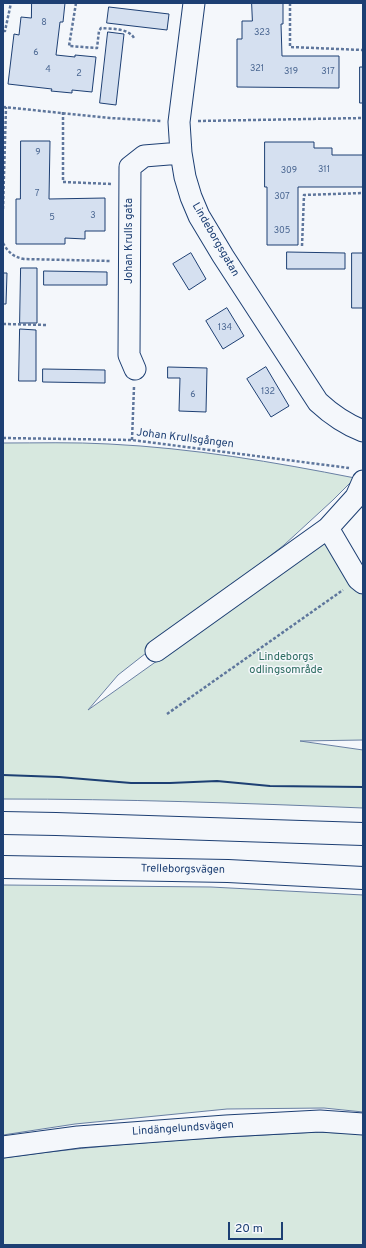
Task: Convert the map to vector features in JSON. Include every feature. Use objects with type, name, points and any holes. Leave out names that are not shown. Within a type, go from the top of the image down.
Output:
[{"type":"highway","points":[[3,823],[363,834]]},
{"type":"highway","name":"Trelleborgsvägen","points":[[3,867],[228,871],[363,878]]},
{"type":"street","name":"Lindeborgsgatan","points":[[194,3],[179,122],[181,153],[185,178],[191,197],[199,216],[226,263],[318,402],[332,415],[348,425],[363,431]]},
{"type":"street","name":"Johan Krulls gata","points":[[135,369],[129,355],[130,167],[144,156],[181,153]]},
{"type":"street","points":[[156,651],[328,528],[356,497],[359,475]]},
{"type":"street","points":[[328,528],[361,581]]},
{"type":"street","name":"Lindängelundsvägen","points":[[3,1147],[78,1136],[226,1126],[320,1121],[363,1124]]},
{"type":"path","points":[[3,31],[5,31],[11,3]]},
{"type":"path","points":[[76,3],[70,46],[97,48],[99,30],[101,28],[127,32],[132,34],[134,38]]},
{"type":"path","points":[[290,3],[290,47],[363,50]]},
{"type":"path","points":[[3,209],[6,107]]},
{"type":"path","points":[[63,112],[63,182],[130,184]]},
{"type":"path","points":[[302,246],[304,195],[363,193]]},
{"type":"path","points":[[3,243],[7,250],[15,257],[24,259],[130,261]]},
{"type":"path","points":[[3,324],[48,325]]},
{"type":"path","points":[[132,440],[135,369]]},
{"type":"path","name":"Johan Krullsgången","points":[[3,438],[132,440],[359,475]]},
{"type":"path","points":[[168,714],[361,581]]},
{"type":"green space","name":"Lindeborgs odlingsområde","points":[[3,443],[96,443],[202,452],[294,466],[355,478],[284,545],[118,675],[88,710],[327,540],[363,574],[363,740],[300,741],[363,750],[363,808],[273,804],[3,799]]},
{"type":"green space","points":[[3,885],[211,887],[363,895],[363,1112],[324,1108],[227,1109],[75,1124],[3,1135]]},
{"type":"green space","points":[[317,1132],[363,1134],[363,1245],[3,1245],[3,1158],[81,1148]]},
{"type":"building","points":[[32,3],[65,3],[63,22],[60,22],[56,55],[96,57],[92,92],[72,90],[72,93],[51,91],[52,89],[8,84],[14,34],[19,35],[21,17],[31,18]]},
{"type":"building","points":[[252,3],[283,3],[283,24],[281,24],[282,56],[339,56],[339,88],[237,87],[237,39],[242,39],[242,21],[252,21]]},
{"type":"building","points":[[109,7],[169,14],[167,30],[107,23]]},
{"type":"building","points":[[108,32],[124,34],[116,105],[100,103]]},
{"type":"building","points":[[360,67],[363,67],[363,103],[360,103]]},
{"type":"building","points":[[21,141],[50,141],[49,199],[105,198],[105,231],[85,231],[85,239],[65,238],[65,244],[16,244],[16,199],[20,199]]},
{"type":"building","points":[[265,142],[314,142],[314,148],[332,148],[332,155],[363,155],[363,187],[298,187],[298,245],[267,245]]},
{"type":"building","points":[[287,252],[345,253],[345,269],[287,269]]},
{"type":"building","points":[[191,253],[206,279],[189,290],[173,264]]},
{"type":"building","points":[[352,253],[363,253],[363,308],[352,308]]},
{"type":"building","points":[[21,268],[37,268],[37,323],[20,323]]},
{"type":"building","points":[[44,271],[107,272],[107,285],[44,285]]},
{"type":"building","points":[[3,273],[7,273],[6,304],[3,304]]},
{"type":"building","points":[[227,308],[244,336],[223,349],[206,321]]},
{"type":"building","points":[[20,329],[36,330],[36,381],[19,381]]},
{"type":"building","points":[[168,367],[207,368],[206,412],[179,411],[180,378],[168,378]]},
{"type":"building","points":[[266,367],[289,406],[271,417],[247,379]]},
{"type":"building","points":[[43,369],[105,370],[105,383],[43,382]]},
{"type":"wall","points":[[3,775],[59,777],[131,783],[217,781],[270,786],[363,787]]}]
